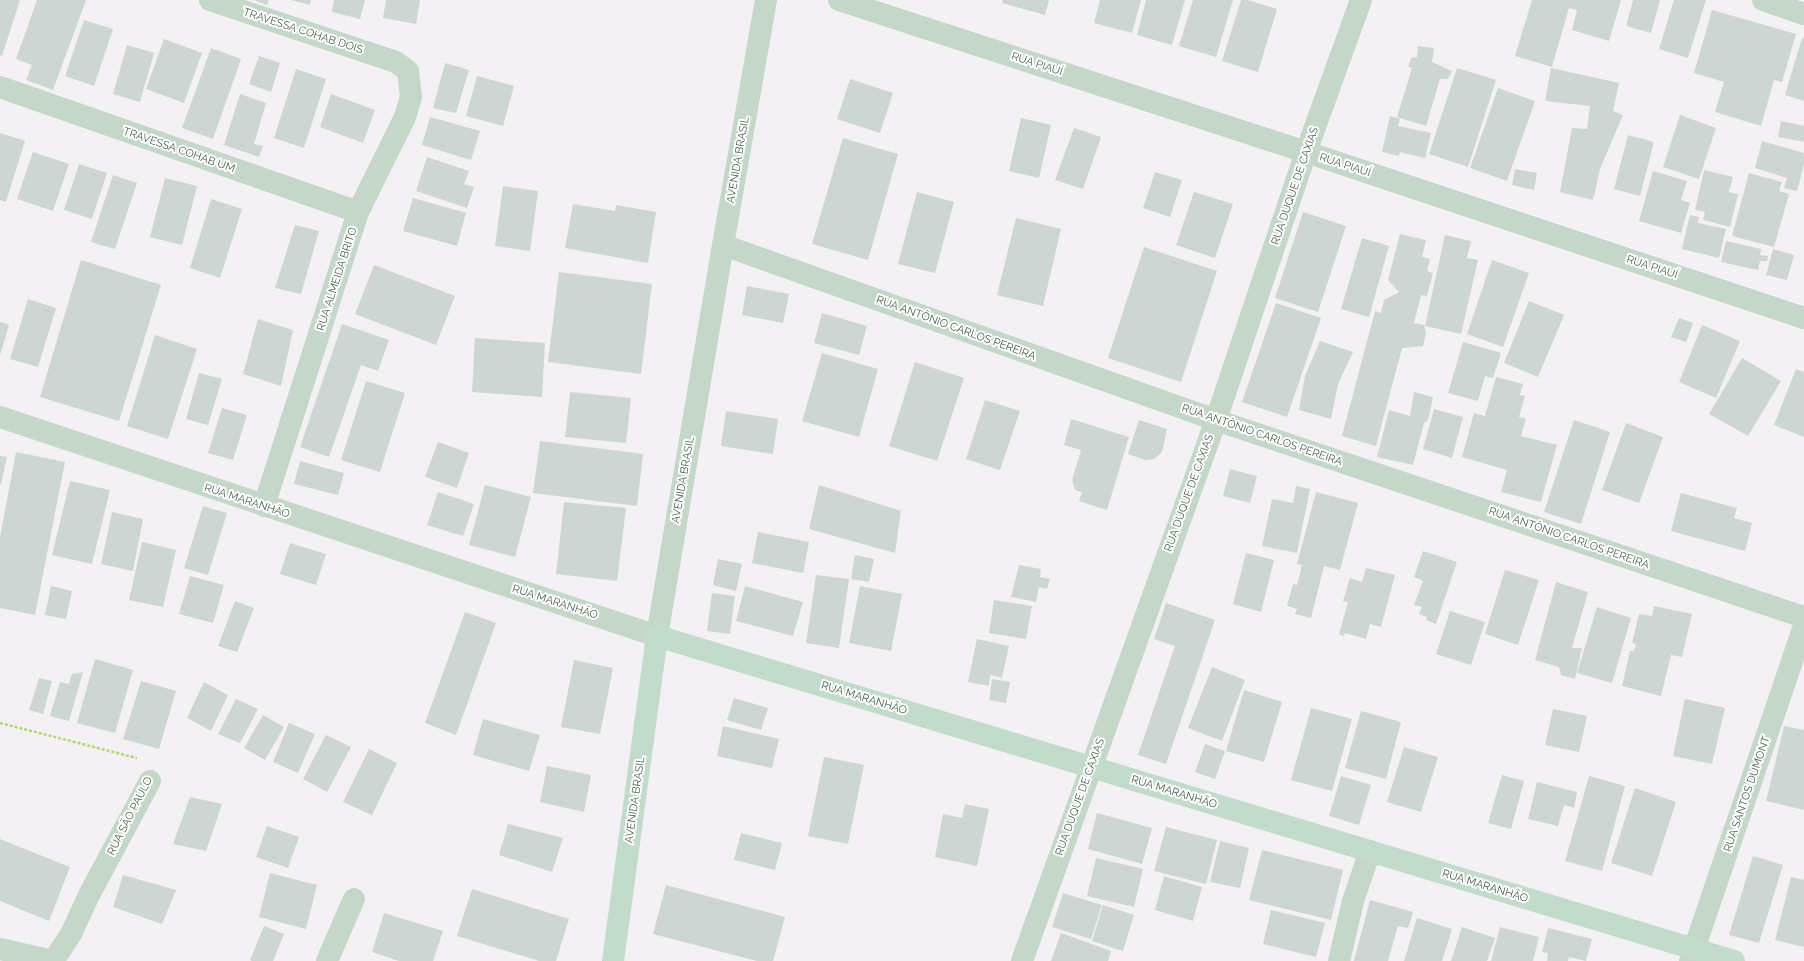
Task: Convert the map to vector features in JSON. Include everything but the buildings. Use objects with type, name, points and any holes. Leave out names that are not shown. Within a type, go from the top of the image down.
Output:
[{"type":"street","name":"TRAVESSA COHAB DOIS","points":[[210,0],[396,62]]},
{"type":"street","name":"AVENIDA BRASIL","points":[[613,961],[657,636],[766,0]]},
{"type":"street","name":"RUA PIAUÍ","points":[[839,0],[1306,152],[1804,318]]},
{"type":"street","name":"RUA DUQUE DE CAXIAS","points":[[1022,961],[1090,766],[1216,420],[1306,152],[1361,0]]},
{"type":"street","points":[[1763,0],[1804,14]]},
{"type":"street","name":"RUA ALMEIDA BRITO","points":[[264,506],[358,212],[405,117],[411,96],[408,71],[396,62]]},
{"type":"street","name":"TRAVESSA COHAB UM","points":[[0,87],[358,212]]},
{"type":"street","name":"RUA ANTÔNIO CARLOS PEREIRA","points":[[723,245],[1216,420],[1804,617]]},
{"type":"street","name":"RUA MARANHÃO","points":[[0,417],[657,636],[1370,851],[1692,955],[1734,961]]},
{"type":"street","name":"RUA SANTOS DUMONT","points":[[1692,955],[1804,626]]},
{"type":"street","name":"RUA SÃO PAULO","points":[[53,961],[71,934],[88,895],[150,781]]},
{"type":"street","points":[[1339,961],[1353,901],[1370,851]]},
{"type":"street","points":[[327,961],[354,899]]},
{"type":"street","points":[[0,949],[53,961]]},
{"type":"path","name":"RUA SÃO PAULO","points":[[0,723],[132,756],[150,765],[153,771],[150,781]]}]
